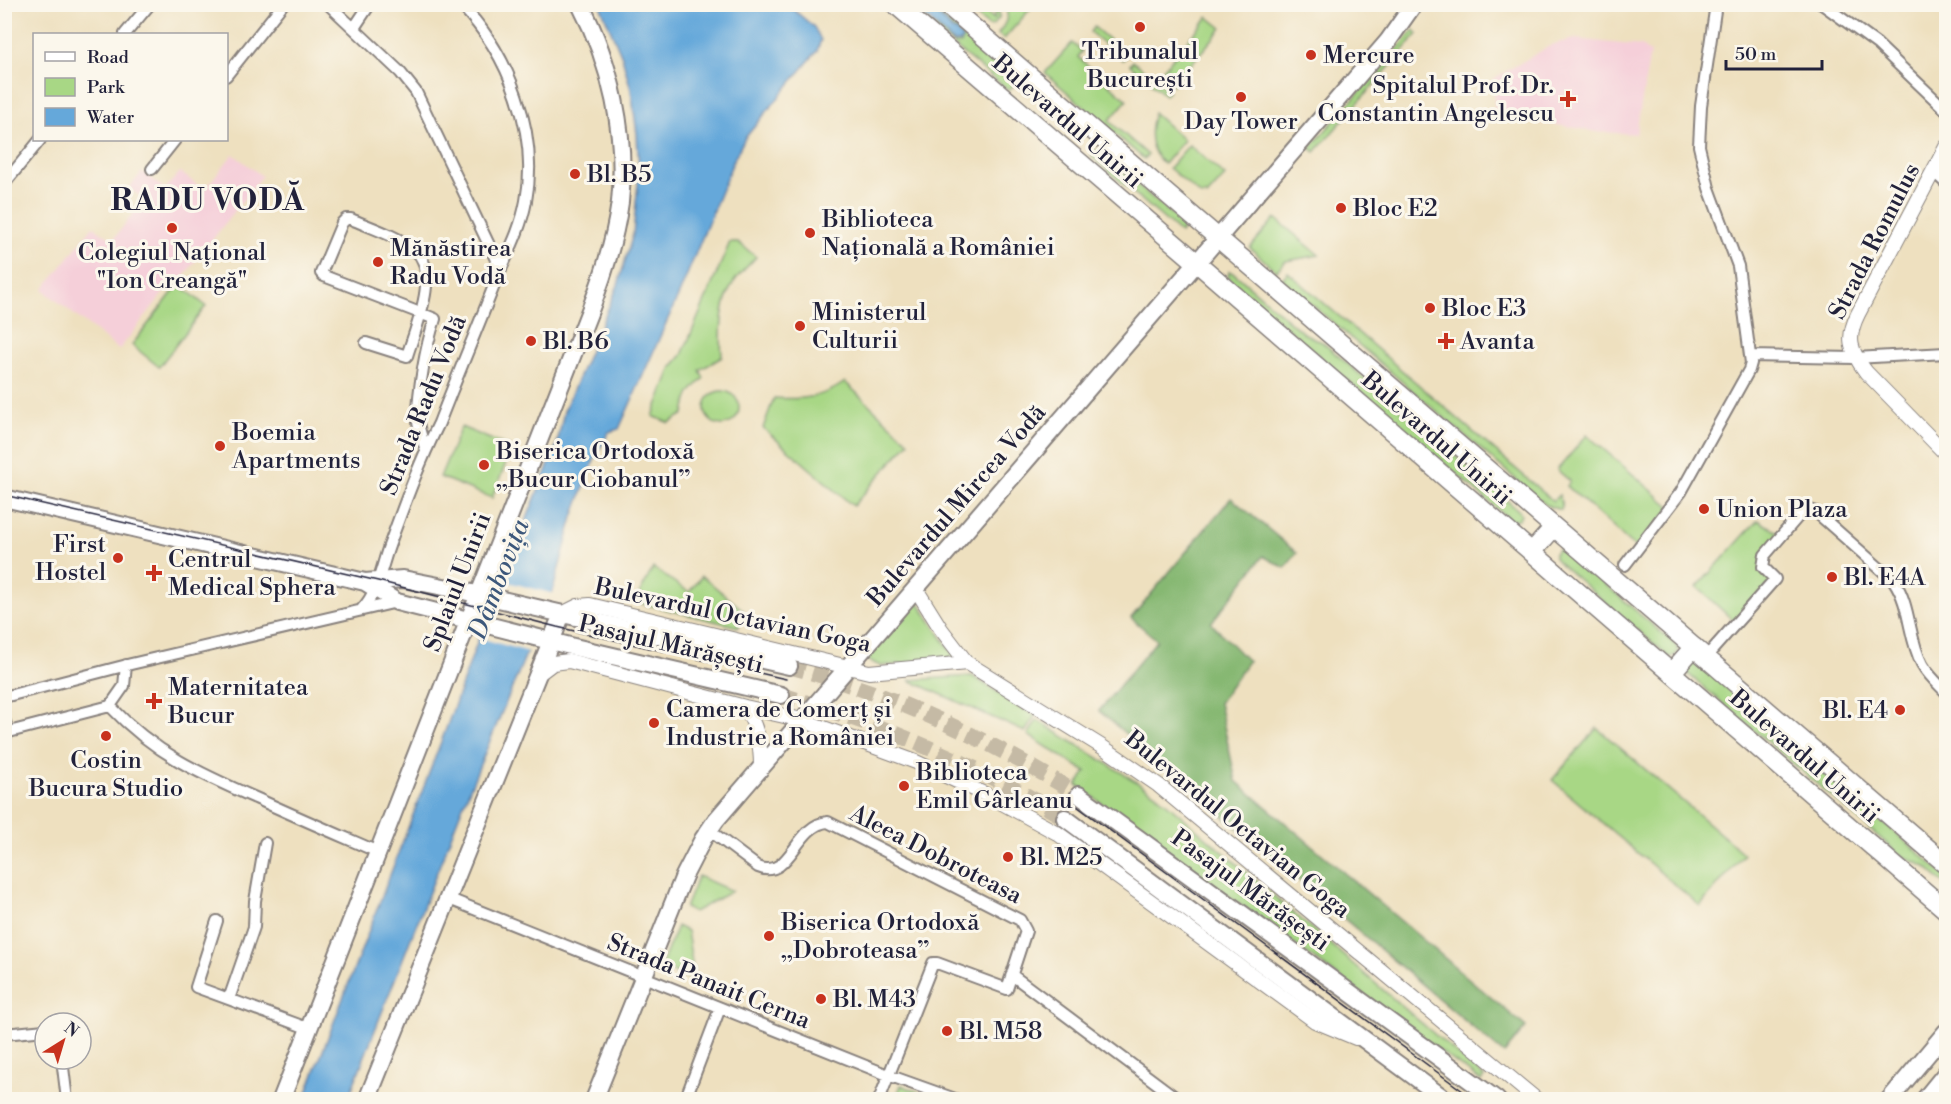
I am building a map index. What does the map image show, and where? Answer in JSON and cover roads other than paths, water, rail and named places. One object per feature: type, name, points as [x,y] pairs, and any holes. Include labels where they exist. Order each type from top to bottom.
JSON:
[{"type":"main road","name":"Splaiul Unirii","points":[[281,1100],[378,852],[474,622],[608,259],[616,221],[621,180],[621,156],[615,105],[602,58],[580,4]]},
{"type":"main road","name":"Bulevardul Unirii","points":[[895,4],[1947,910]]},
{"type":"main road","name":"Bulevardul Unirii","points":[[946,4],[1947,864]]},
{"type":"main road","points":[[1217,237],[1388,41],[1414,4]]},
{"type":"main road","name":"Bulevardul Mircea Vodă","points":[[594,1100],[684,876],[709,830],[761,766],[916,589],[1217,237]]},
{"type":"main road","points":[[4,498],[373,584]]},
{"type":"main road","points":[[1532,552],[1554,526]]},
{"type":"main road","name":"Pasajul Mărășești","points":[[373,584],[403,579],[789,666]]},
{"type":"main road","name":"Pasajul Mărășești","points":[[373,584],[397,602],[543,639],[781,694]]},
{"type":"main road","points":[[367,1100],[537,675],[543,639],[555,612]]},
{"type":"main road","points":[[1672,672],[1700,652]]},
{"type":"main road","name":"Pasajul Mărășești","points":[[1079,795],[1497,1100]]},
{"type":"main road","points":[[1065,818],[1446,1100]]},
{"type":"main road","points":[[1889,1100],[1947,1032]]},
{"type":"main road","points":[[1924,1100],[1947,1073]]},
{"type":"street","points":[[126,33],[150,4]]},
{"type":"street","points":[[228,73],[284,4]]},
{"type":"street","points":[[328,4],[400,72],[416,92],[501,270]]},
{"type":"street","points":[[354,28],[370,4]]},
{"type":"street","name":"Strada Radu Vodă","points":[[362,609],[372,598],[373,584],[518,230],[527,199],[527,143],[516,98],[503,64],[484,32],[460,4]]},
{"type":"street","points":[[1625,565],[1681,492],[1749,370],[1751,356],[1738,266],[1709,188],[1699,146],[1701,106],[1716,4]]},
{"type":"street","points":[[1822,4],[1877,44],[1947,110]]},
{"type":"street","points":[[4,184],[39,141]]},
{"type":"street","points":[[152,169],[174,141]]},
{"type":"street","name":"Strada Romulus","points":[[1855,358],[1850,338],[1853,323],[1947,147]]},
{"type":"street","points":[[1934,172],[1947,183]]},
{"type":"street","points":[[366,343],[407,356],[420,313],[427,275],[423,258],[405,243],[351,219],[346,219],[342,223],[321,273],[324,276],[420,313],[435,319],[420,393],[418,423],[426,450]]},
{"type":"street","points":[[1751,356],[1855,358],[1947,353]]},
{"type":"street","points":[[1855,358],[1881,389],[1947,454]]},
{"type":"street","points":[[1700,652],[1775,579],[1763,567],[1765,555],[1802,512],[1810,510],[1816,512],[1894,581],[1902,596],[1922,664],[1947,692]]},
{"type":"street","points":[[916,589],[941,629],[967,663]]},
{"type":"street","points":[[4,698],[126,665],[397,602]]},
{"type":"street","name":"Bulevardul Octavian Goga","points":[[555,612],[590,604],[870,672],[967,663],[1104,747],[1158,785],[1537,1100]]},
{"type":"street","points":[[543,639],[563,651],[569,661]]},
{"type":"street","points":[[537,675],[553,663],[569,661],[802,720],[916,762],[993,798],[1057,832],[1315,1021],[1377,1048]]},
{"type":"street","points":[[4,720],[7,735],[110,706],[124,686],[126,665]]},
{"type":"street","points":[[110,706],[130,726],[158,748],[192,770],[378,852]]},
{"type":"street","points":[[745,707],[759,735],[761,766]]},
{"type":"street","name":"Aleea Dobroteasa","points":[[709,830],[758,867],[768,870],[778,867],[812,826],[821,823],[835,824],[1020,920],[1026,931],[1012,975]]},
{"type":"street","points":[[229,999],[254,927],[255,901],[265,843]]},
{"type":"street","name":"Strada Panait Cerna","points":[[447,898],[888,1075],[957,1100]]},
{"type":"street","points":[[217,921],[196,987],[310,1029]]},
{"type":"street","points":[[879,1100],[933,963],[937,963],[1007,989],[1012,975],[1179,1100]]},
{"type":"street","points":[[685,1100],[720,1008]]},
{"type":"street","points":[[4,1034],[33,1031]]},
{"type":"street","points":[[63,1071],[67,1100]]},
{"type":"water","points":[[600,5],[788,5],[814,27],[821,40],[817,51],[745,138],[619,429],[609,432],[596,455],[573,517],[553,590],[464,803],[348,1099],[304,1100],[479,637],[557,444],[564,411],[618,285],[633,234],[639,173],[631,90],[622,57]]},
{"type":"water","points":[[922,6],[934,12],[952,30],[956,31],[962,38],[961,42],[953,42],[922,15],[920,10]]},
{"type":"tunnel","points":[[789,666],[865,690],[939,720],[1010,755],[1079,795]]},
{"type":"tunnel","points":[[781,695],[855,719],[927,747],[997,780],[1065,818]]},
{"type":"tram line","points":[[4,495],[378,581],[557,627],[786,679]]},
{"type":"tram line","points":[[1074,804],[1475,1100]]},
{"type":"place","name":"Tribunalul București","points":[[1140,27]]},
{"type":"place","name":"Mercure","points":[[1311,55]]},
{"type":"place","name":"Day Tower","points":[[1241,97]]},
{"type":"place","name":"Spitalul Prof. Dr. Constantin Angelescu","points":[[1568,99]]},
{"type":"place","name":"Bl. B5","points":[[575,174]]},
{"type":"place","name":"Bloc E2","points":[[1341,208]]},
{"type":"place","name":"Colegiul Național \"Ion Creangă\"","points":[[172,228]]},
{"type":"place","name":"Biblioteca Națională a României","points":[[810,233]]},
{"type":"place","name":"Mănăstirea Radu Vodă","points":[[378,262]]},
{"type":"place","name":"Bloc E3","points":[[1430,308]]},
{"type":"place","name":"Ministerul Culturii","points":[[800,326]]},
{"type":"place","name":"Bl. B6","points":[[531,341]]},
{"type":"place","name":"Avanta","points":[[1446,341]]},
{"type":"place","name":"Boemia Apartments","points":[[220,446]]},
{"type":"place","name":"Biserica Ortodoxă „Bucur Ciobanul”","points":[[484,465]]},
{"type":"place","name":"Union Plaza","points":[[1704,509]]},
{"type":"place","name":"First Hostel","points":[[118,558]]},
{"type":"place","name":"Centrul Medical Sphera","points":[[154,573]]},
{"type":"place","name":"Bl. E4A","points":[[1832,577]]},
{"type":"place","name":"Maternitatea Bucur","points":[[154,701]]},
{"type":"place","name":"Bl. E4","points":[[1900,710]]},
{"type":"place","name":"Camera de Comerț și Industrie a României","points":[[654,723]]},
{"type":"place","name":"Costin Bucura Studio","points":[[106,736]]},
{"type":"place","name":"Biblioteca Emil Gârleanu","points":[[904,786]]},
{"type":"place","name":"Bl. M25","points":[[1008,857]]},
{"type":"place","name":"Biserica Ortodoxă „Dobroteasa”","points":[[769,936]]},
{"type":"place","name":"Bl. M43","points":[[821,999]]},
{"type":"place","name":"Bl. M58","points":[[947,1031]]},
{"type":"district","name":"RADU VODĂ","points":[[208,200]]},
{"type":"water label","name":"Dâmbovița","points":[[498,579]]}]
